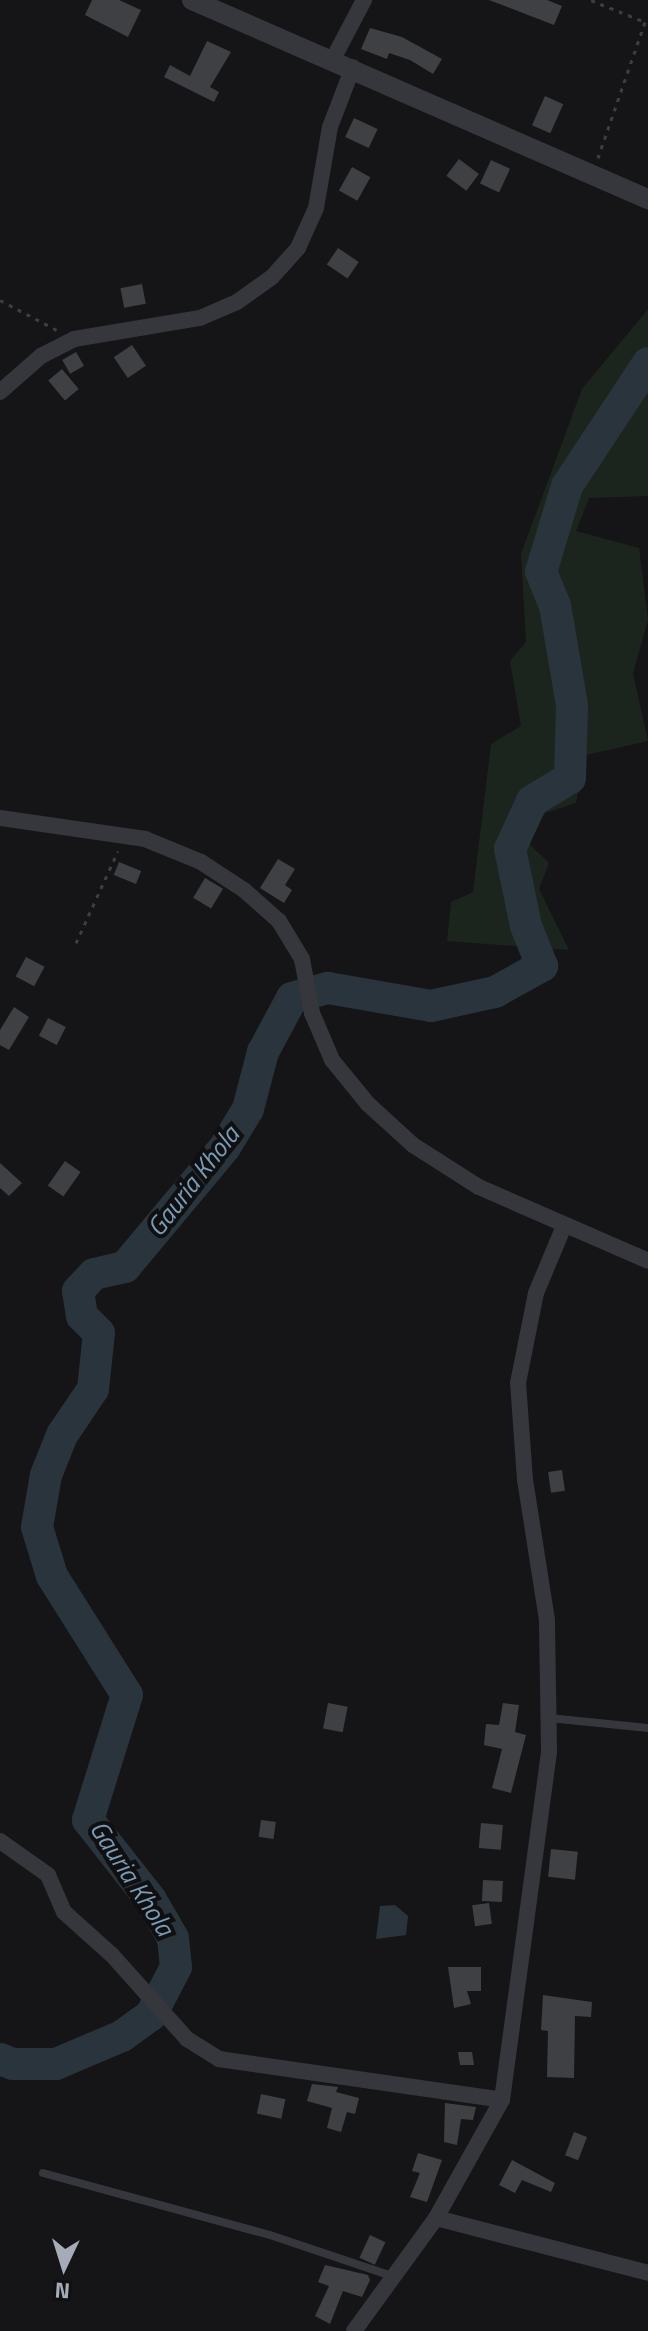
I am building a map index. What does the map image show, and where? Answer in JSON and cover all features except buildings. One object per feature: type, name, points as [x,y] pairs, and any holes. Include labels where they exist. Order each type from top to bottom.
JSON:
[{"type":"street","points":[[192,0],[353,67],[648,199]]},
{"type":"street","points":[[333,59],[364,0]]},
{"type":"street","points":[[0,392],[41,356],[74,339],[200,318],[237,302],[272,277],[298,248],[316,208],[330,127],[353,67]]},
{"type":"street","points":[[0,818],[123,836],[201,862],[244,890],[279,921],[302,959],[312,1013],[332,1060],[368,1104],[413,1145],[479,1187],[648,1261]]},
{"type":"street","points":[[354,2331],[436,2218],[502,2100],[517,2020],[520,1934],[549,1751],[547,1620],[525,1480],[518,1383],[536,1293],[564,1226]]},
{"type":"street","points":[[0,1841],[48,1875],[64,1912],[146,1993],[187,2039],[219,2059],[502,2100]]},
{"type":"street","points":[[436,2218],[648,2273]]},
{"type":"lane","points":[[548,1718],[648,1728]]},
{"type":"lane","points":[[43,2173],[270,2235],[393,2277]]},
{"type":"path","points":[[591,0],[645,22],[593,173]]},
{"type":"path","points":[[0,300],[74,339]]},
{"type":"path","points":[[76,943],[123,836]]},
{"type":"shaded area","points":[[648,309],[648,496],[589,498],[576,531],[639,548],[648,620],[633,673],[648,741],[586,755],[576,803],[545,813],[528,843],[549,863],[539,889],[569,950],[447,941],[451,902],[473,892],[491,744],[521,726],[510,661],[526,642],[521,554],[582,389]]},
{"type":"shaded area","points":[[395,1905],[408,1916],[406,1935],[376,1939],[380,1906]]},
{"type":"waterway","name":"Gauria Khola","points":[[0,2059],[13,2064],[56,2064],[122,2036],[151,2015],[176,1967],[173,1938],[151,1900],[88,1820],[127,1695],[52,1576],[37,1527],[46,1475],[62,1435],[93,1389],[99,1333],[82,1316],[78,1291],[94,1274],[125,1267],[225,1147],[248,1109],[263,1052],[292,998],[328,988],[431,1006],[495,992],[542,966],[526,926],[510,849],[532,801],[570,778],[572,705],[555,606],[541,572],[567,486],[648,363]]}]
